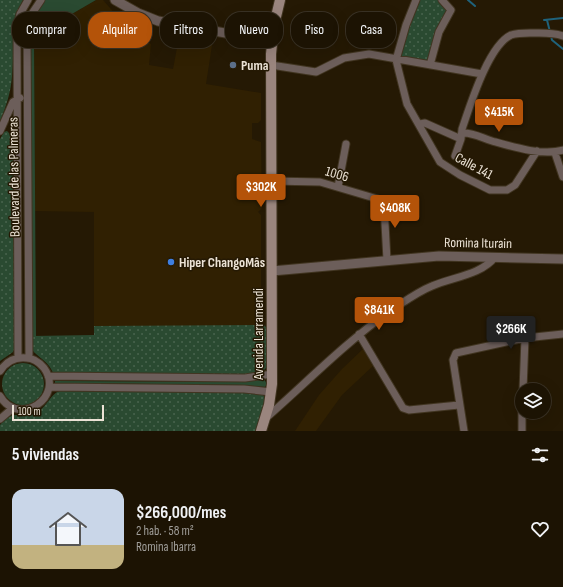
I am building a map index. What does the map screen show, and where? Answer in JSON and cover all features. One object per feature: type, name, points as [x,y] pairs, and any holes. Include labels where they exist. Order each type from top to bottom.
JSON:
[{"type":"main road","name":"Avenida Larramendi","points":[[278,12],[280,0]]},
{"type":"main road","name":"Avenida Larramendi","points":[[261,431],[266,418],[271,392],[272,374],[272,48]]},
{"type":"street","name":"Boulevard de las Palmeras","points":[[18,358],[17,26],[20,14],[28,0]]},
{"type":"street","name":"Boulevard de las Palmeras","points":[[29,358],[27,28],[31,15],[41,0]]},
{"type":"street","points":[[115,0],[138,13],[158,21],[225,33]]},
{"type":"street","points":[[396,60],[406,25],[416,0]]},
{"type":"street","points":[[430,65],[439,32],[451,10],[442,0]]},
{"type":"street","points":[[455,156],[482,74],[501,44],[507,38],[517,34],[551,34],[563,36]]},
{"type":"street","points":[[271,64],[312,72],[319,71],[339,60],[357,55],[369,54],[396,60],[482,74]]},
{"type":"street","name":"Calle 141","points":[[396,60],[405,99],[443,165],[474,184],[490,190],[507,190],[513,187],[537,151]]},
{"type":"street","points":[[0,131],[13,102],[18,98],[27,97]]},
{"type":"street","points":[[420,124],[425,122],[461,136],[469,133],[504,144],[547,153],[563,150]]},
{"type":"street","points":[[338,187],[346,144]]},
{"type":"street","points":[[555,152],[563,177]]},
{"type":"street","name":"1006","points":[[272,181],[313,181],[381,200],[383,202],[387,260]]},
{"type":"street","name":"Romina Iturain","points":[[272,271],[439,256],[563,259]]},
{"type":"street","points":[[266,418],[331,358],[379,319],[422,291],[485,267],[495,257]]},
{"type":"street","points":[[359,334],[403,408],[409,410],[459,405]]},
{"type":"street","points":[[464,431],[453,360],[456,353],[525,338],[563,334]]},
{"type":"street","points":[[523,383],[525,338]]},
{"type":"street","points":[[0,371],[7,363],[18,358],[29,358],[42,365],[48,376],[49,387],[44,399],[34,407],[26,410],[13,408],[0,397]]},
{"type":"street","points":[[48,376],[245,378],[272,374]]},
{"type":"street","points":[[49,387],[244,389],[271,392]]},
{"type":"street","points":[[0,419],[13,408]]},
{"type":"street","points":[[522,419],[522,431]]},
{"type":"shaded area","points":[[96,0],[103,0],[114,12],[88,12],[88,48],[151,48],[149,65],[173,69],[177,48],[212,48],[206,84],[261,93],[261,120],[258,123],[252,123],[252,139],[261,142],[262,208],[258,212],[261,215],[261,310],[257,310],[257,327],[94,326],[94,212],[35,211],[34,48],[80,48],[80,12],[75,12]]},
{"type":"shaded area","points":[[363,349],[373,366],[342,395],[316,431],[295,431],[319,395],[342,369]]},
{"type":"green space","points":[[0,0],[23,0],[18,12],[12,12],[12,48],[14,48],[11,88],[0,121]]},
{"type":"green space","points":[[44,0],[96,0],[75,12],[37,12]]},
{"type":"green space","points":[[419,0],[439,0],[446,8],[447,12],[428,61],[400,58],[414,11]]},
{"type":"green space","points":[[31,48],[34,48],[36,336],[32,336]]},
{"type":"green space","points":[[7,131],[13,137],[15,346],[13,352],[0,361],[0,139],[4,132]]},
{"type":"green space","points":[[264,325],[267,328],[266,368],[263,371],[244,375],[53,373],[48,365],[32,349],[32,336],[94,335],[94,326]]},
{"type":"green space","points":[[19,363],[27,363],[35,366],[41,372],[44,384],[41,396],[35,402],[27,405],[19,405],[11,402],[5,396],[2,388],[2,380],[5,372],[11,366]]},
{"type":"green space","points":[[264,379],[267,384],[265,387],[243,385],[55,383],[55,381],[243,382]]},
{"type":"green space","points":[[60,391],[245,392],[263,395],[266,400],[258,431],[0,431],[0,425],[5,420],[14,415],[26,415],[37,412],[44,407],[54,394]]},
{"type":"waterway","points":[[468,0],[475,6]]},
{"type":"waterway","points":[[544,20],[563,18]]},
{"type":"waterway","points":[[547,20],[552,40],[563,49]]},
{"type":"place","name":"Puma","points":[[233,65]]},
{"type":"place","name":"Hiper ChangoMâs","points":[[171,262]]}]
